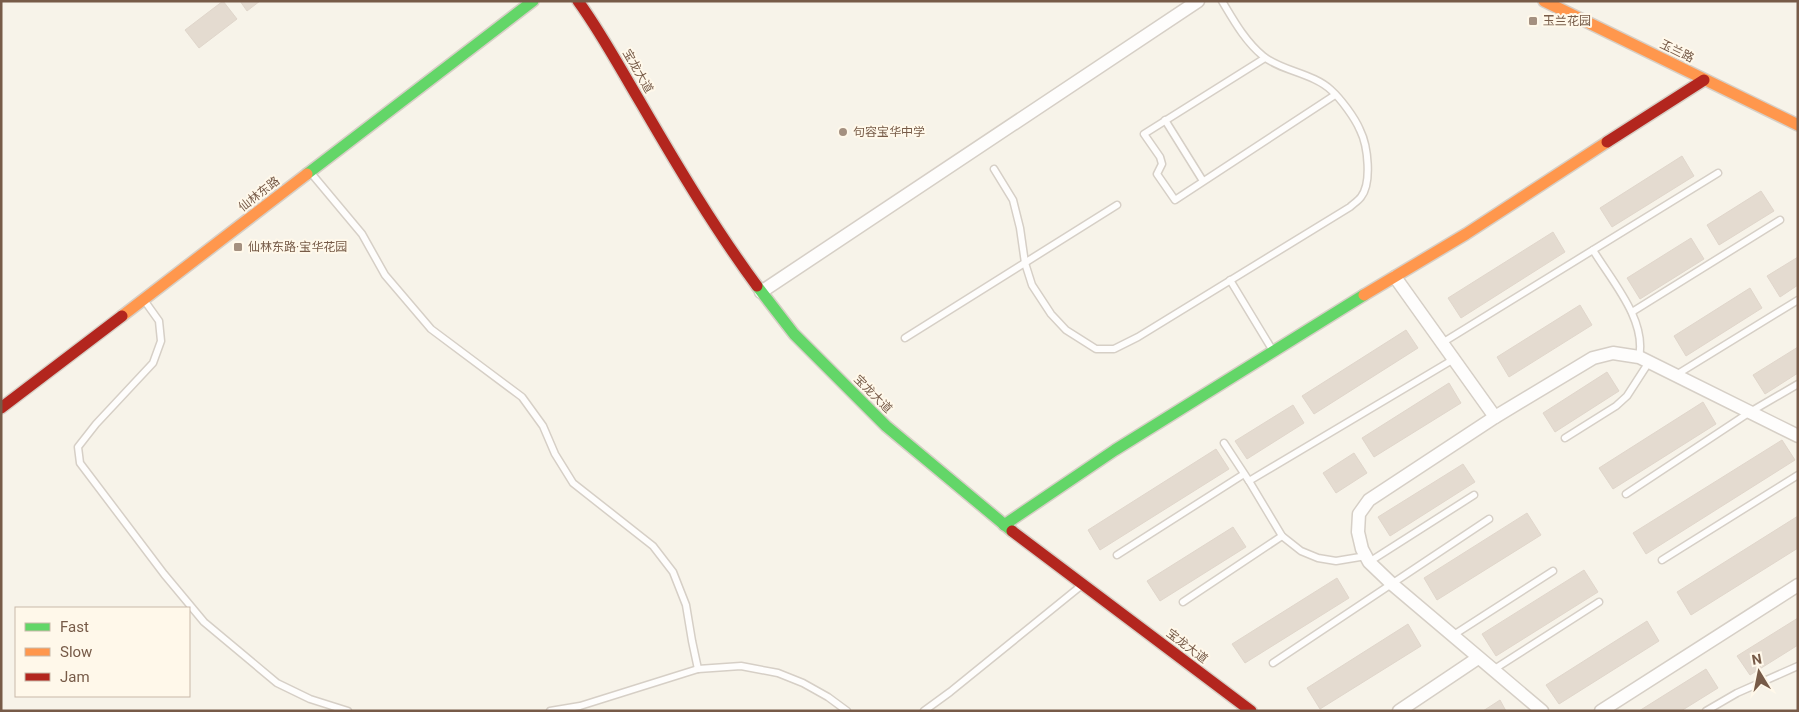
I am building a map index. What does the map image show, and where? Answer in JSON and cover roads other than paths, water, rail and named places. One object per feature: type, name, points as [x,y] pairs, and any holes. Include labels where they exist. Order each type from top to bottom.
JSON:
[{"type":"street","name":"仙林东路","points":[[1,408],[533,1]]},
{"type":"street","name":"宝龙大道","points":[[578,1],[595,25],[734,256],[794,334],[886,426],[1004,524],[1252,711]]},
{"type":"street","points":[[762,292],[1198,1]]},
{"type":"street","name":"玉兰路","points":[[1544,1],[1798,125]]},
{"type":"street","points":[[1004,524],[1116,450],[1568,169],[1704,80]]},
{"type":"street","points":[[1395,277],[1494,417]]},
{"type":"street","points":[[1542,711],[1392,584],[1368,559],[1362,549],[1358,532],[1359,514],[1369,500],[1494,417],[1593,358],[1613,354],[1644,359],[1798,436]]},
{"type":"street","points":[[1604,710],[1798,585]]},
{"type":"street","points":[[1399,711],[1478,658]]},
{"type":"lane","points":[[994,170],[1013,200],[1020,228],[1025,263],[1032,286],[1050,314],[1066,330],[1096,350],[1114,349],[1138,337],[1350,207],[1361,198],[1366,187],[1368,174],[1361,131],[1351,114],[1331,90],[1316,81],[1265,58],[1249,44],[1222,1]]},
{"type":"lane","points":[[1265,58],[1144,134],[1160,157],[1162,164],[1157,174],[1175,200],[1335,95]]},
{"type":"lane","points":[[1165,120],[1203,181]]},
{"type":"lane","points":[[310,172],[362,234],[385,275],[431,328],[522,397],[543,426],[555,454],[573,483],[653,546],[673,572],[686,605],[698,669]]},
{"type":"lane","points":[[1442,343],[1718,173]]},
{"type":"lane","points":[[905,338],[1117,205]]},
{"type":"lane","points":[[1632,312],[1780,220]]},
{"type":"lane","points":[[1565,438],[1616,406],[1627,396],[1644,359],[1638,324],[1593,250]]},
{"type":"lane","points":[[1230,280],[1273,352]]},
{"type":"lane","points":[[144,300],[159,321],[161,341],[153,363],[96,424],[78,447],[80,463],[164,574],[204,622],[277,683],[310,699],[348,711]]},
{"type":"lane","points":[[1675,376],[1798,300]]},
{"type":"lane","points":[[1249,481],[1454,359]]},
{"type":"lane","points":[[1626,494],[1750,412],[1798,384]]},
{"type":"lane","points":[[1224,443],[1282,536],[1301,551],[1318,558],[1336,561],[1368,559],[1474,495]]},
{"type":"lane","points":[[1117,554],[1244,474]]},
{"type":"lane","points":[[1662,560],[1798,474]]},
{"type":"lane","points":[[1273,663],[1489,519]]},
{"type":"lane","points":[[1183,602],[1282,536]]},
{"type":"lane","points":[[1452,636],[1553,571]]},
{"type":"lane","points":[[924,711],[1083,584]]},
{"type":"lane","points":[[1493,670],[1600,602]]},
{"type":"lane","points":[[550,711],[580,706],[698,669],[741,666],[778,673],[803,683],[828,697],[847,711]]},
{"type":"lane","points":[[1706,711],[1737,692],[1798,666]]},
{"type":"place","name":"玉兰花园","points":[[1533,21]]},
{"type":"place","name":"句容宝华中学","points":[[843,132]]},
{"type":"place","name":"仙林东路·宝华花园","points":[[238,247]]}]
